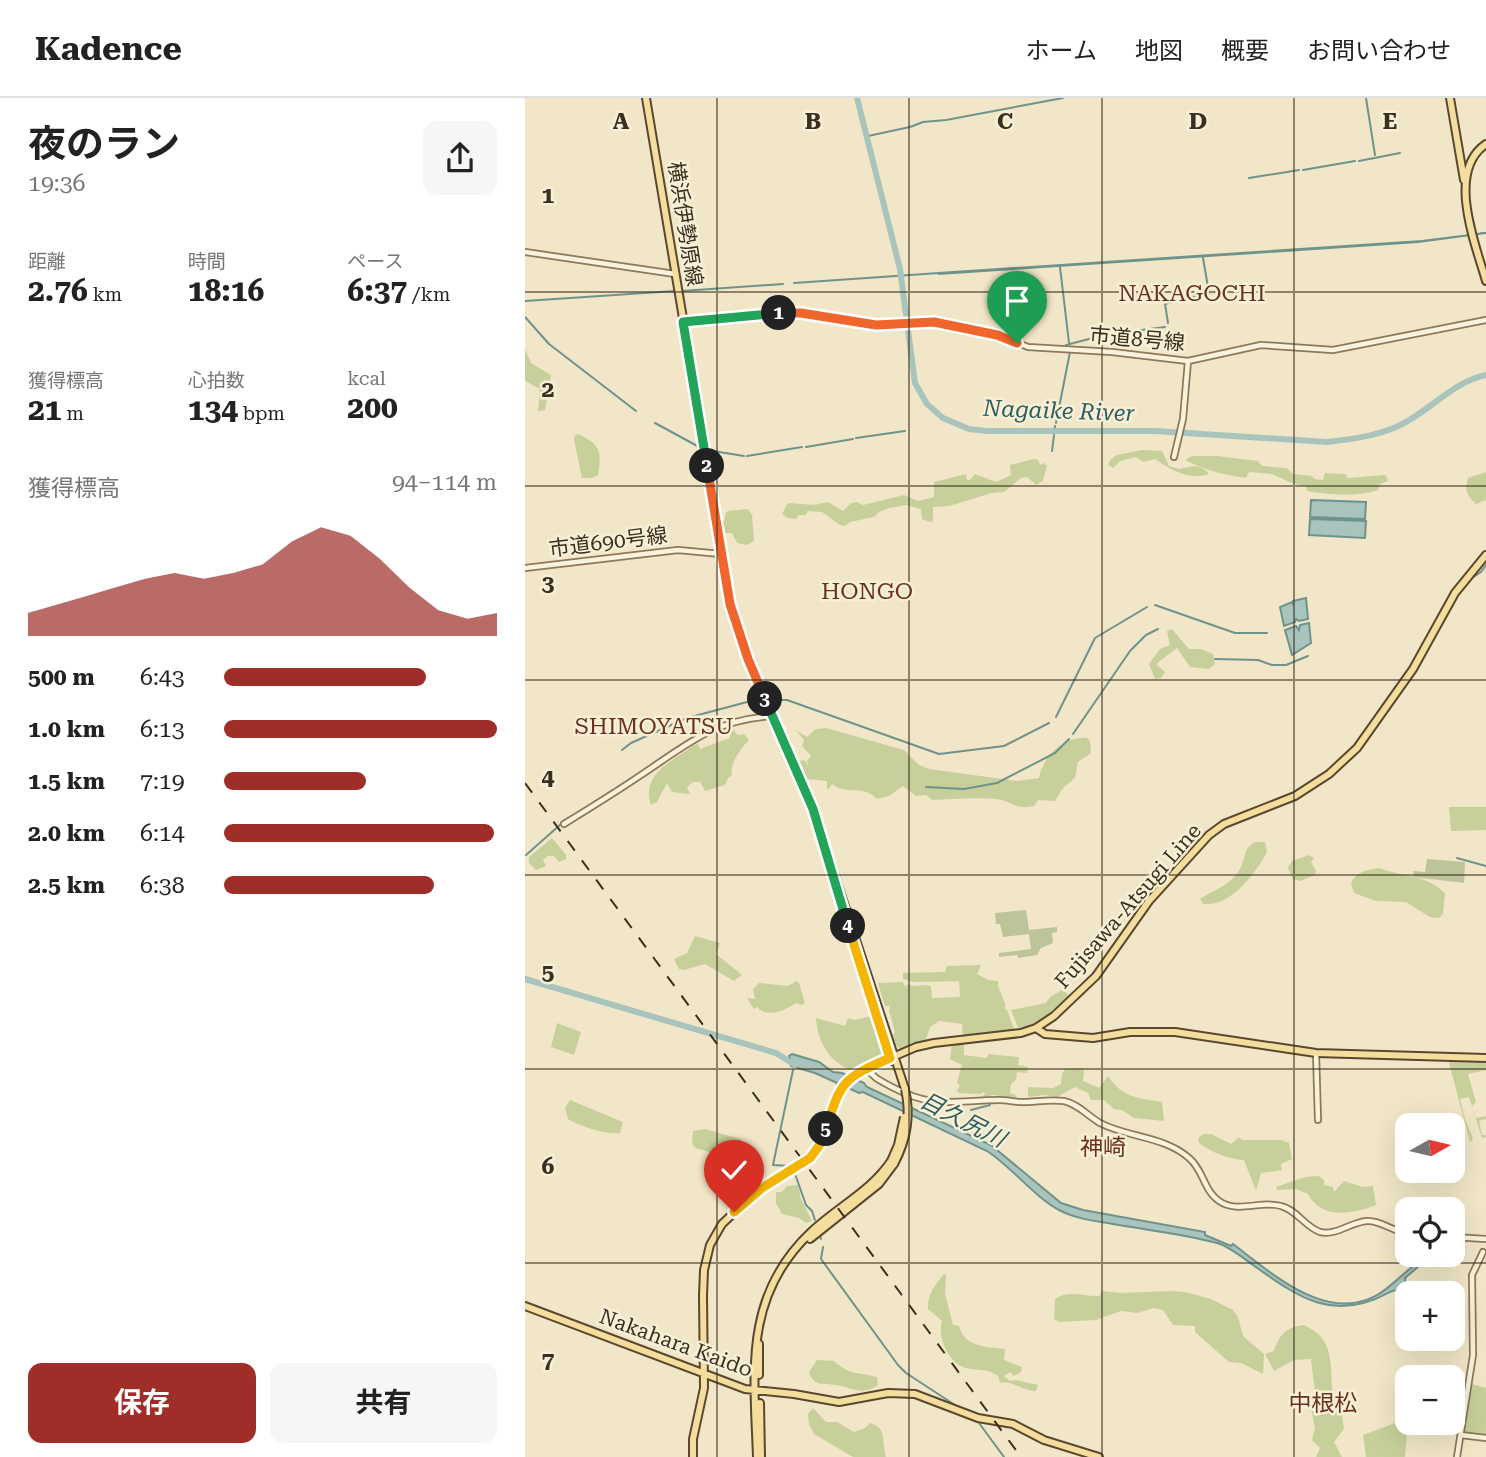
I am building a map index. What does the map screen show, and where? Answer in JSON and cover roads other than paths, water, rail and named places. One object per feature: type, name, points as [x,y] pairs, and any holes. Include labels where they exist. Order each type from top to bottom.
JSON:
[{"type":"main road","name":"横浜伊勢原線","points":[[646,98],[730,604],[743,646],[813,809],[902,1088],[904,1104],[903,1123],[893,1163],[876,1181],[812,1231],[788,1257],[766,1298],[758,1325],[754,1355],[759,1457]]},
{"type":"main road","points":[[1450,98],[1473,236],[1486,281]]},
{"type":"main road","points":[[1459,153],[1467,157],[1486,144]]},
{"type":"main road","points":[[1464,185],[1470,162],[1476,152]]},
{"type":"main road","points":[[1461,162],[1470,162]]},
{"type":"main road","name":"Fujisawa-Atsugi Line","points":[[892,1057],[934,1043],[1017,1034],[1036,1028],[1054,1016],[1091,982],[1149,901],[1209,835],[1224,824],[1279,803],[1304,790],[1329,774],[1357,748],[1413,669],[1455,593],[1486,555]]},
{"type":"main road","points":[[1036,1028],[1045,1034],[1093,1038],[1130,1032],[1175,1032],[1316,1053],[1486,1058]]},
{"type":"main road","points":[[693,1457],[693,1439],[703,1396],[704,1270],[710,1245],[723,1223],[740,1207],[762,1188],[810,1158],[819,1146],[841,1086],[852,1075],[892,1057]]},
{"type":"main road","name":"Nakahara Kaido","points":[[525,1306],[703,1374],[757,1391],[839,1402],[888,1393],[915,1394],[970,1416],[1013,1424],[1044,1440],[1099,1457]]},
{"type":"street","points":[[525,252],[675,274]]},
{"type":"street","name":"市道8号線","points":[[683,322],[795,312],[876,325],[934,322],[983,331],[1028,347],[1112,352],[1188,361],[1261,345],[1333,350],[1486,320]]},
{"type":"street","points":[[1174,457],[1187,396],[1188,361]]},
{"type":"street","name":"市道690号線","points":[[525,568],[678,550],[721,554]]},
{"type":"street","points":[[564,824],[626,786],[701,734],[722,725],[772,716]]},
{"type":"street","points":[[1316,1053],[1318,1119]]},
{"type":"street","points":[[867,1068],[879,1080],[922,1101],[1020,1102],[1043,1099],[1070,1103],[1101,1123],[1164,1143],[1183,1153],[1196,1164],[1216,1200],[1228,1206],[1243,1207],[1263,1203],[1279,1205],[1293,1211],[1319,1232],[1367,1221],[1395,1229]]},
{"type":"street","points":[[1465,1238],[1486,1240]]},
{"type":"street","points":[[1465,1408],[1473,1354],[1472,1279],[1483,1252]]},
{"type":"street","points":[[1457,1457],[1461,1435],[1486,1438]]},
{"type":"water","points":[[1486,233],[1418,242],[939,274],[1422,241]]},
{"type":"water","points":[[1311,500],[1366,502],[1365,519],[1310,517]]},
{"type":"water","points":[[1310,519],[1366,521],[1365,538],[1309,535]]},
{"type":"water","points":[[1306,598],[1308,619],[1296,619],[1284,626],[1280,607],[1292,602],[1293,605],[1293,601]]},
{"type":"water","points":[[1309,623],[1311,643],[1292,655],[1285,630],[1296,626],[1299,630],[1300,625]]},
{"type":"water","points":[[792,1054],[819,1062],[833,1072],[864,1083],[867,1087],[991,1145],[1061,1203],[1083,1210],[1205,1232],[1205,1235],[1231,1246],[1233,1244],[1285,1283],[1325,1301],[1345,1304],[1366,1300],[1395,1281],[1395,1291],[1368,1302],[1333,1306],[1301,1296],[1217,1243],[1073,1216],[1042,1199],[987,1151],[863,1092],[859,1093],[815,1073],[791,1066],[789,1056]]},
{"type":"water","points":[[1412,1267],[1418,1267],[1405,1278],[1405,1281],[1395,1281]]},
{"type":"waterway","name":"Nagaike River","points":[[857,98],[900,269],[915,383],[927,404],[943,418],[969,429],[987,431],[1155,431],[1327,442],[1359,438],[1392,429],[1466,382],[1486,375]]},
{"type":"waterway","points":[[868,136],[923,122],[1063,98]]},
{"type":"waterway","points":[[1366,98],[1375,155]]},
{"type":"waterway","points":[[1359,161],[1400,153]]},
{"type":"waterway","points":[[1303,170],[1355,161]]},
{"type":"waterway","points":[[1249,178],[1299,170]]},
{"type":"waterway","points":[[1168,323],[1165,304],[1209,293],[1203,258]]},
{"type":"waterway","points":[[1060,267],[1069,343]]},
{"type":"waterway","points":[[794,283],[939,273]]},
{"type":"waterway","points":[[682,291],[783,284]]},
{"type":"waterway","points":[[525,301],[675,291]]},
{"type":"waterway","points":[[525,317],[549,344],[636,411]]},
{"type":"waterway","points":[[907,327],[958,329]]},
{"type":"waterway","points":[[1111,334],[1165,327]]},
{"type":"waterway","points":[[981,334],[1004,340]]},
{"type":"waterway","points":[[1066,345],[1108,334]]},
{"type":"waterway","points":[[1056,423],[1070,352]]},
{"type":"waterway","points":[[655,423],[701,448]]},
{"type":"waterway","name":"Nagaike River","points":[[1054,433],[1055,426]]},
{"type":"waterway","points":[[856,438],[905,431]]},
{"type":"waterway","points":[[1052,451],[1054,435]]},
{"type":"waterway","points":[[806,447],[853,439]]},
{"type":"waterway","points":[[747,456],[802,447]]},
{"type":"waterway","points":[[707,450],[744,456]]},
{"type":"waterway","points":[[1472,578],[1486,565]]},
{"type":"waterway","points":[[1155,605],[1235,633],[1267,633]]},
{"type":"waterway","points":[[1056,717],[1095,638],[1147,607]]},
{"type":"waterway","points":[[1073,734],[1130,651],[1146,635],[1158,629]]},
{"type":"waterway","points":[[1215,659],[1258,660],[1272,665],[1286,665],[1308,656]]},
{"type":"waterway","points":[[775,700],[787,700],[939,754],[1004,746],[1049,723]]},
{"type":"waterway","points":[[753,701],[758,701]]},
{"type":"waterway","points":[[622,750],[631,743],[687,718],[747,702]]},
{"type":"waterway","points":[[926,787],[964,789],[997,783],[1055,753],[1069,739]]},
{"type":"waterway","points":[[526,855],[561,824]]},
{"type":"waterway","points":[[1457,858],[1486,866]]},
{"type":"waterway","name":"目久尻川","points":[[525,979],[776,1053],[795,1065]]},
{"type":"waterway","points":[[790,1166],[773,1165],[793,1070]]},
{"type":"waterway","points":[[971,1110],[990,1105]]},
{"type":"waterway","points":[[963,1125],[979,1124]]},
{"type":"waterway","points":[[794,1171],[806,1205],[815,1220]]},
{"type":"waterway","points":[[823,1247],[821,1259],[898,1365],[958,1407]]},
{"type":"waterway","points":[[979,1423],[1004,1457]]},
{"type":"railway","points":[[525,783],[1021,1457]]},
{"type":"district","name":"NAKAGOCHI","points":[[1192,293]]},
{"type":"district","name":"HONGO","points":[[867,591]]},
{"type":"district","name":"SHIMOYATSU","points":[[654,726]]},
{"type":"district","name":"神崎","points":[[1103,1147]]},
{"type":"district","name":"中根松","points":[[1323,1403]]}]
